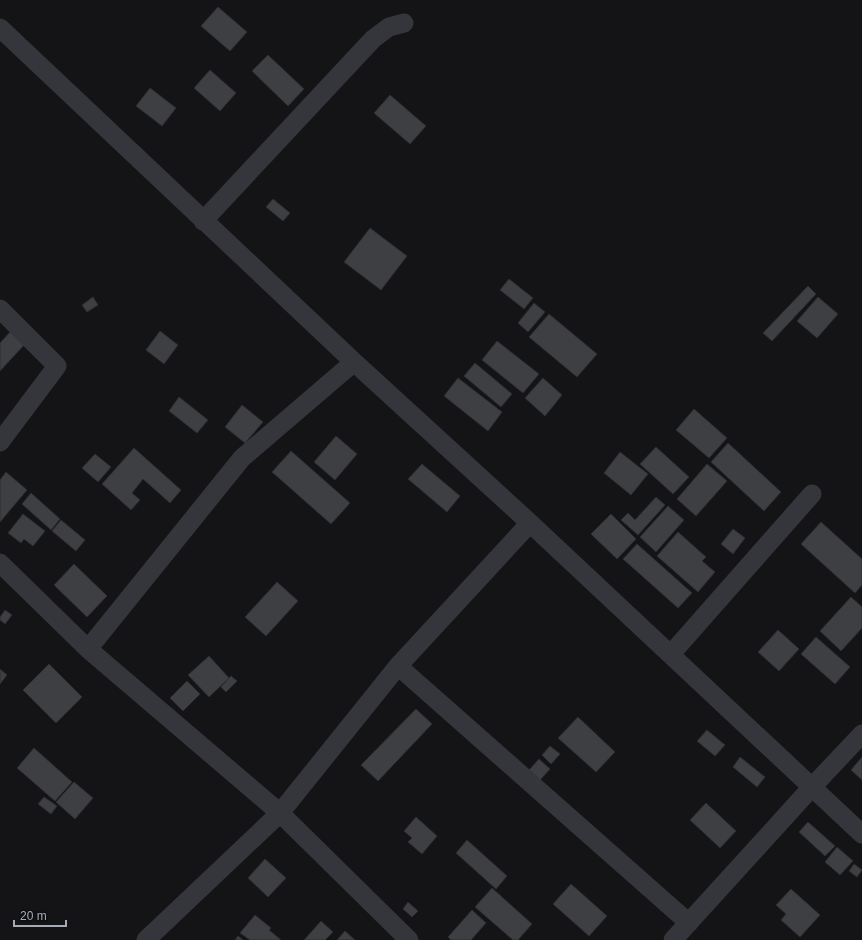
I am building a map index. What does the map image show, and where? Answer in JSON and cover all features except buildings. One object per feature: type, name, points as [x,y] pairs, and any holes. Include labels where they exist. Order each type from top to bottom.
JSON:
[{"type":"street","points":[[203,221],[373,39],[389,27],[404,23]]},
{"type":"street","points":[[0,28],[203,221],[530,523],[862,834]]},
{"type":"street","points":[[0,309],[57,366],[0,442]]},
{"type":"street","points":[[88,649],[242,458],[354,362]]},
{"type":"street","points":[[670,654],[812,494]]},
{"type":"street","points":[[146,940],[280,813],[398,666],[530,523]]},
{"type":"street","points":[[0,563],[88,649],[280,813],[409,940]]},
{"type":"street","points":[[398,666],[689,923]]},
{"type":"street","points":[[673,940],[812,786],[862,734]]}]
